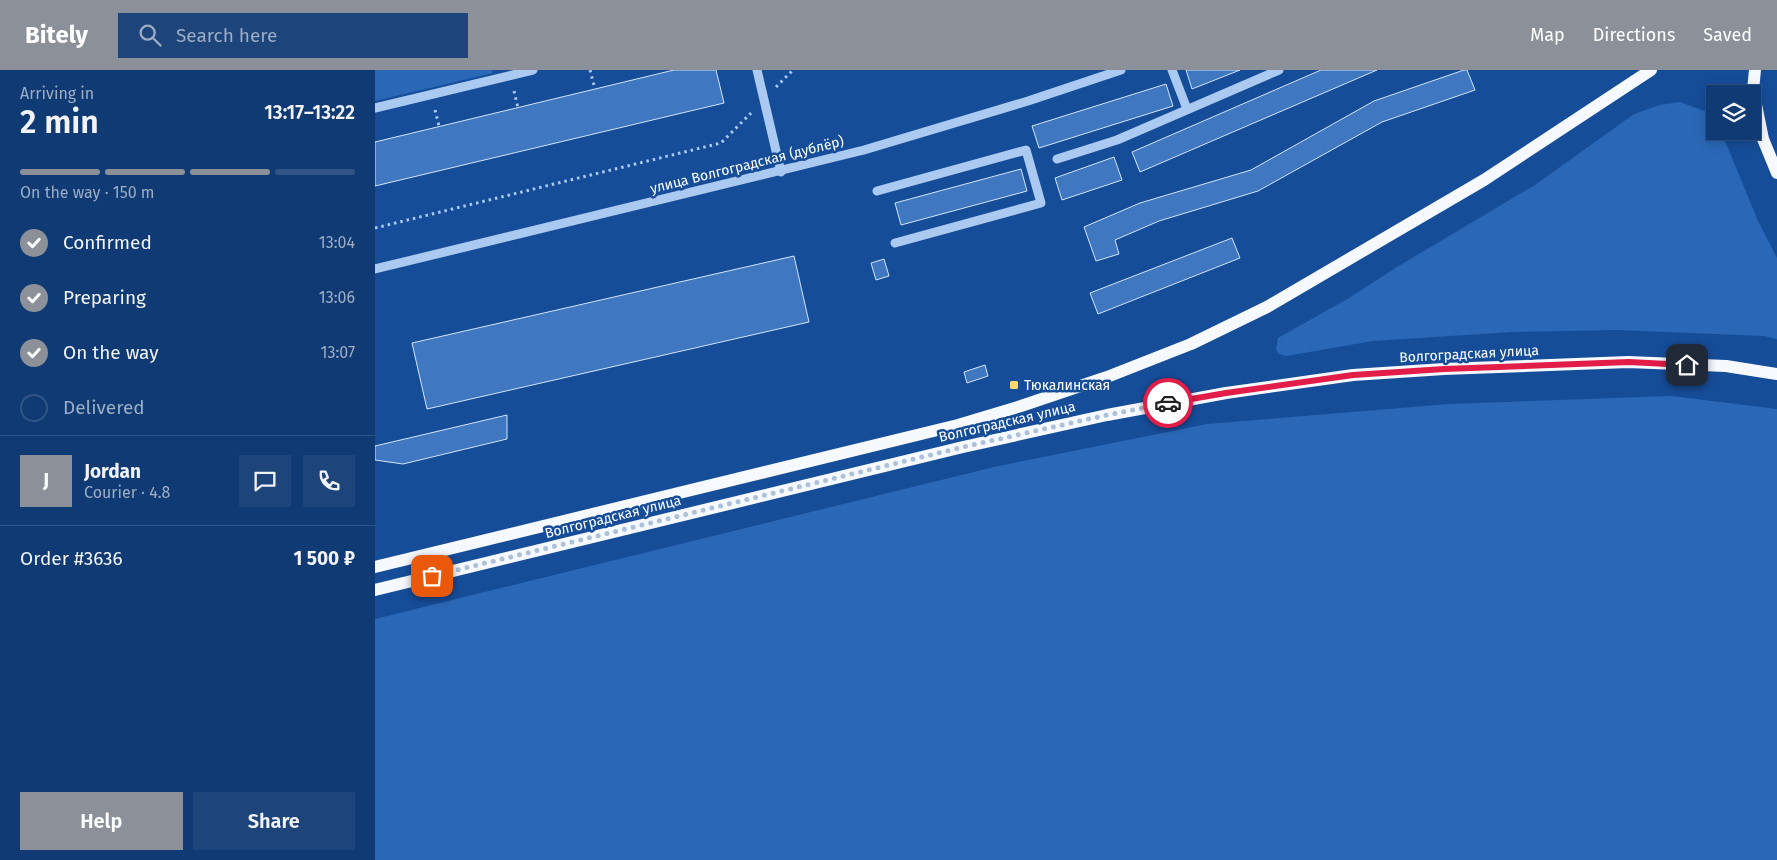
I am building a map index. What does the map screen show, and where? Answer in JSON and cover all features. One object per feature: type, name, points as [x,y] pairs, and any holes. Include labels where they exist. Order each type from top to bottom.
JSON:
[{"type":"main road","name":"Волгоградская улица","points":[[375,567],[958,425],[1030,403],[1166,354],[1267,307],[1367,249],[1484,180],[1651,70]]},
{"type":"main road","points":[[1755,70],[1753,90],[1763,139],[1777,173]]},
{"type":"main road","name":"Волгоградская улица","points":[[375,590],[973,445],[1107,415],[1226,393],[1353,375],[1444,369],[1619,362],[1726,366],[1777,374]]},
{"type":"street","points":[[375,108],[509,73],[533,70]]},
{"type":"street","points":[[757,70],[781,172]]},
{"type":"street","name":"улица Волгоградская (дублёр)","points":[[375,269],[781,172],[864,150],[1010,107],[1121,70]]},
{"type":"street","points":[[1173,70],[1187,110]]},
{"type":"street","points":[[1057,158],[1117,140],[1279,70]]},
{"type":"street","points":[[877,191],[1026,150],[1041,204],[895,243]]},
{"type":"path","points":[[591,70],[595,89]]},
{"type":"path","points":[[375,228],[721,143],[793,70]]},
{"type":"shaded area","points":[[375,70],[492,70],[493,73],[375,101]]},
{"type":"shaded area","points":[[1680,102],[1706,112],[1706,140],[1725,140],[1758,221],[1777,258],[1777,339],[1764,336],[1617,330],[1512,332],[1373,341],[1286,356],[1279,354],[1276,349],[1278,338],[1349,298],[1397,267],[1535,185],[1634,114],[1660,105]]},
{"type":"shaded area","points":[[1671,396],[1777,409],[1777,860],[375,860],[375,619],[994,467],[1207,424],[1449,404]]},
{"type":"building","points":[[674,70],[716,70],[724,103],[375,186],[375,142]]},
{"type":"building","points":[[1186,70],[1240,70],[1192,89]]},
{"type":"building","points":[[1321,70],[1377,70],[1140,172],[1132,152]]},
{"type":"building","points":[[1467,70],[1475,90],[1382,122],[1258,191],[1159,221],[1115,240],[1119,254],[1096,261],[1084,227],[1140,203],[1251,170],[1374,101]]},
{"type":"building","points":[[1166,84],[1173,106],[1039,148],[1032,126]]},
{"type":"building","points":[[1114,157],[1122,180],[1062,200],[1055,178]]},
{"type":"building","points":[[1021,169],[1027,191],[901,225],[895,203]]},
{"type":"building","points":[[1232,238],[1240,258],[1098,314],[1090,293]]},
{"type":"building","points":[[794,256],[809,322],[427,409],[412,343]]},
{"type":"building","points":[[884,259],[889,276],[876,280],[871,263]]},
{"type":"building","points":[[985,365],[988,376],[967,383],[964,372]]},
{"type":"building","points":[[507,415],[507,439],[403,464],[375,460],[375,446]]},
{"type":"way so far","points":[[432,576],[963,447],[1168,403]]},
{"type":"place","name":"Тюкалинская","points":[[1014,385]]},
{"type":"route","points":[[1168,403],[1353,375],[1444,369],[1629,362],[1687,365]]}]
